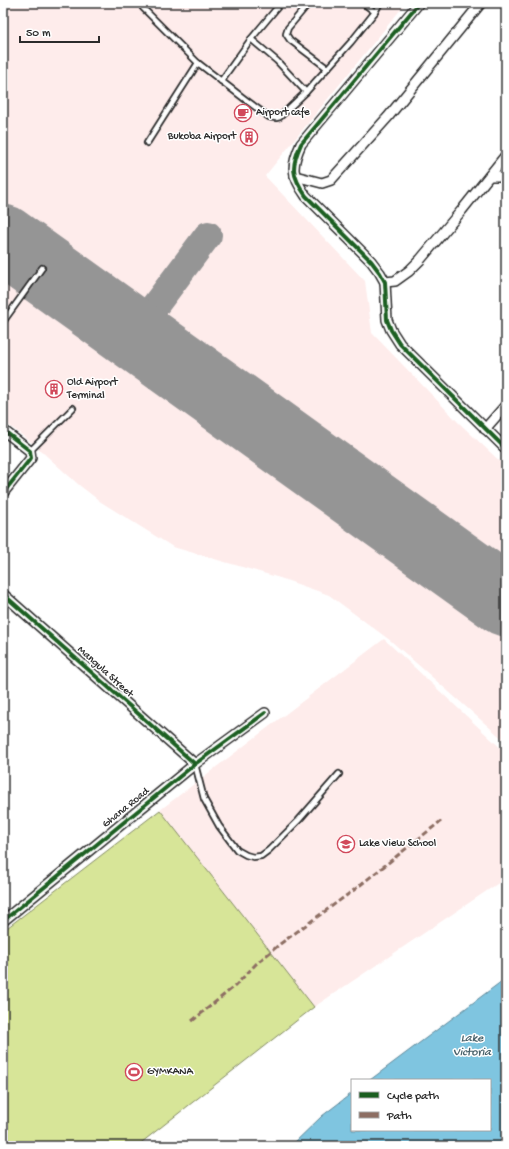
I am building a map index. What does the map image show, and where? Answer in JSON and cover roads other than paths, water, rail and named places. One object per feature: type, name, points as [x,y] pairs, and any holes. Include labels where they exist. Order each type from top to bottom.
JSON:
[{"type":"street","points":[[419,3],[302,144],[295,158],[295,176],[299,187],[306,196],[380,273],[385,282],[387,320],[391,330],[400,344],[484,429],[506,449]]},
{"type":"street","points":[[295,176],[322,183],[331,180],[388,117],[481,3]]},
{"type":"street","points":[[385,282],[395,281],[409,271],[420,260],[506,155]]},
{"type":"street","points":[[490,176],[503,176],[506,178]]},
{"type":"street","points":[[484,429],[506,405]]},
{"type":"street","points":[[3,430],[30,451],[32,458],[3,493]]},
{"type":"street","name":"Mangula Street","points":[[3,594],[195,764]]},
{"type":"street","name":"Ghana Road","points":[[3,921],[195,764],[264,713]]},
{"type":"lane","points":[[221,81],[251,39],[281,3]]},
{"type":"lane","points":[[309,3],[288,28],[286,34],[287,38],[327,68]]},
{"type":"lane","points":[[363,3],[375,12]]},
{"type":"lane","points":[[143,8],[198,63],[269,117],[276,118],[280,117],[306,92],[351,42],[375,12],[380,3]]},
{"type":"lane","points":[[251,39],[277,61],[306,92]]},
{"type":"lane","points":[[147,143],[198,63]]},
{"type":"lane","points":[[3,322],[42,268]]},
{"type":"lane","points":[[30,451],[73,408]]},
{"type":"lane","points":[[195,764],[204,799],[219,826],[237,850],[246,856],[253,857],[261,856],[269,850],[298,821],[339,774]]},
{"type":"water","name":"Lake Victoria","points":[[506,978],[506,1146],[291,1146],[322,1116],[351,1094],[351,1131],[491,1131],[491,1079],[371,1079]]},
{"type":"place","name":"Airport cafe","points":[[243,113]]},
{"type":"place","name":"Bukoba Airport","points":[[249,137]]},
{"type":"place","name":"Old Airport Terminal","points":[[54,389]]},
{"type":"place","name":"Lake View School","points":[[346,844]]},
{"type":"place","name":"GYMKANA","points":[[134,1072]]}]
